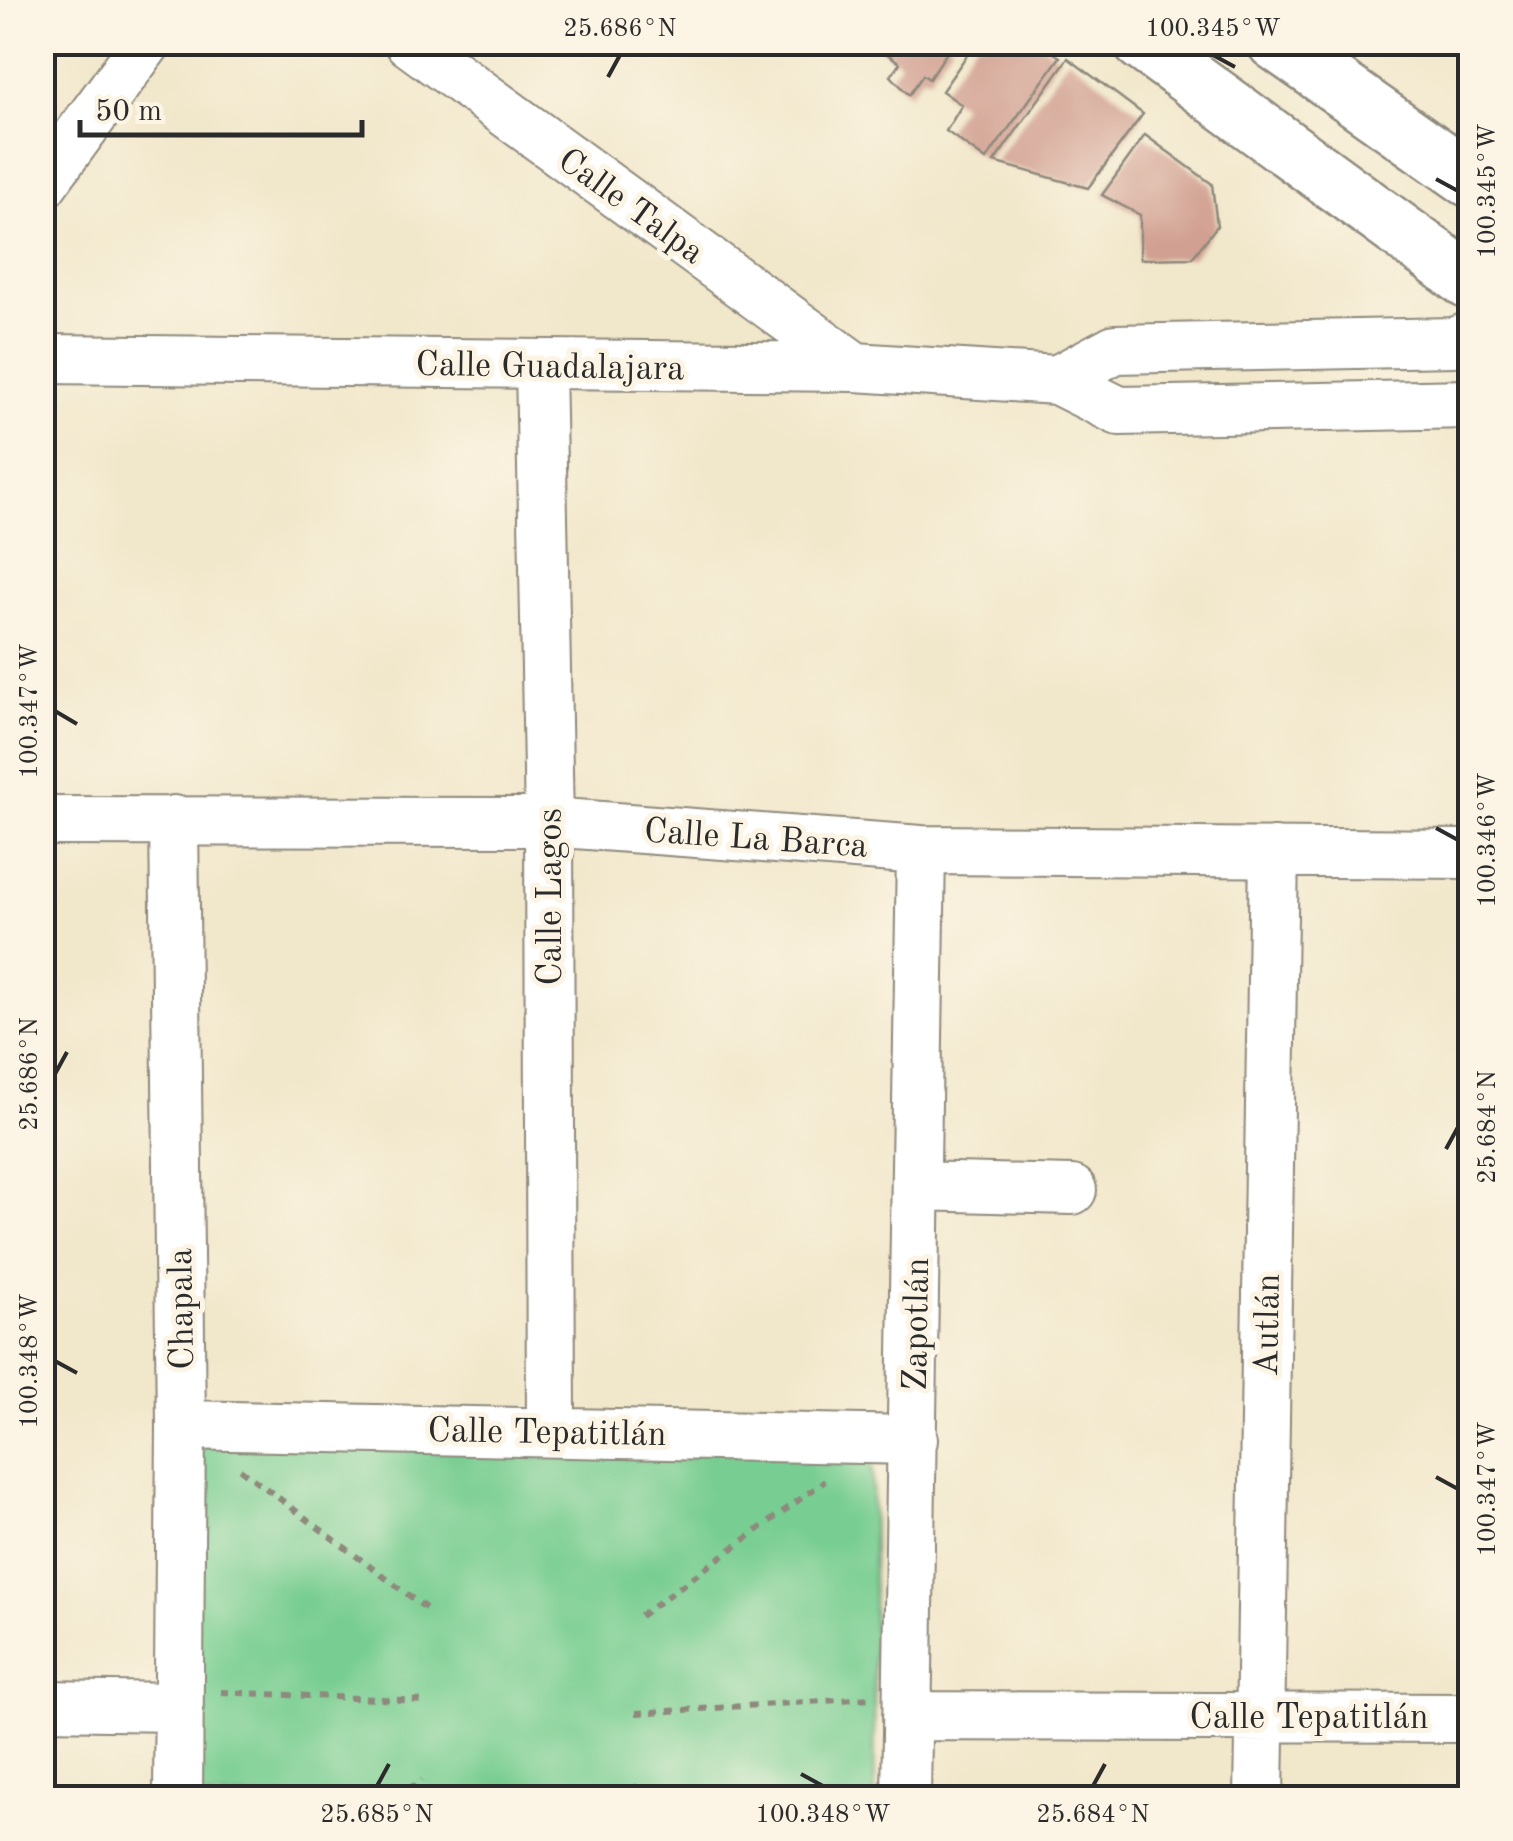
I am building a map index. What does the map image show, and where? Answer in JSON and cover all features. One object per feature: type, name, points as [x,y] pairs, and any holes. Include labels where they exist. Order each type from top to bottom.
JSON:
[{"type":"main road","points":[[1141,42],[1470,282]]},
{"type":"main road","points":[[1275,42],[1470,180]]},
{"type":"street","points":[[42,185],[147,42]]},
{"type":"street","name":"Calle Talpa","points":[[408,42],[855,368]]},
{"type":"street","points":[[1057,380],[1115,349],[1454,342],[1470,336]]},
{"type":"street","name":"Calle Guadalajara","points":[[42,358],[855,368],[1057,380],[1119,410],[1470,404]]},
{"type":"street","name":"Calle Lagos","points":[[540,365],[549,822],[551,1430]]},
{"type":"street","name":"Chapala","points":[[174,820],[181,1425],[195,1699],[178,1798]]},
{"type":"street","name":"Calle La Barca","points":[[42,821],[549,822],[922,850],[1470,854]]},
{"type":"street","name":"Zapotlán","points":[[906,1798],[891,1716],[913,1440],[922,850]]},
{"type":"street","name":"Autlán","points":[[1259,1798],[1274,852]]},
{"type":"street","points":[[916,1186],[1072,1190]]},
{"type":"street","name":"Calle Tepatitlán","points":[[181,1425],[913,1440]]},
{"type":"street","points":[[42,1706],[195,1699]]},
{"type":"street","name":"Calle Tepatitlán","points":[[891,1716],[1470,1718]]},
{"type":"path","points":[[226,1458],[427,1609]]},
{"type":"path","points":[[640,1616],[841,1470]]},
{"type":"path","points":[[636,1713],[874,1698],[891,1716]]},
{"type":"path","points":[[195,1699],[424,1701]]},
{"type":"path","points":[[395,1798],[422,1780]]},
{"type":"path","points":[[542,1798],[544,1783]]},
{"type":"path","points":[[634,1786],[650,1798]]},
{"type":"green space","points":[[195,1435],[872,1447],[875,1798],[194,1798]]},
{"type":"building","points":[[871,42],[952,45],[929,79],[923,75],[909,95],[891,76],[900,63]]},
{"type":"building","points":[[976,42],[1038,42],[1060,57],[986,160],[946,131],[962,105],[942,91]]},
{"type":"building","points":[[1068,58],[1143,114],[1088,188],[994,162]]},
{"type":"building","points":[[1145,135],[1212,184],[1217,226],[1192,258],[1140,259],[1140,215],[1102,195]]}]
